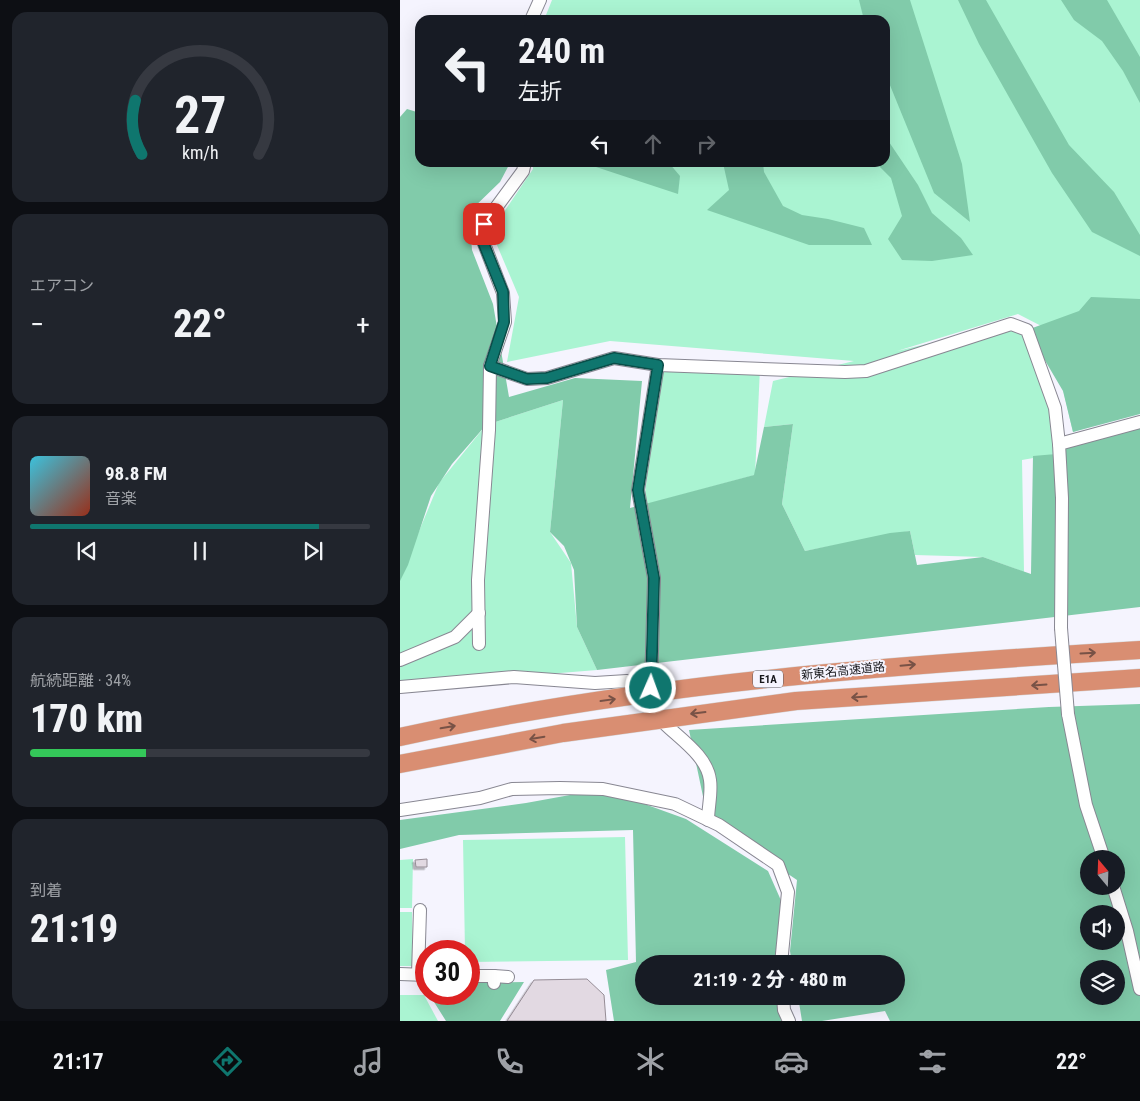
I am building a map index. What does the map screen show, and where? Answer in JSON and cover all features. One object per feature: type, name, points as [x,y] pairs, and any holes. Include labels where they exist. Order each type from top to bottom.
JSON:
[{"type":"highway","name":"新東名高速道路","points":[[400,736],[558,707],[790,676],[912,664],[1140,650]]},
{"type":"highway","name":"新東名高速道路","points":[[400,764],[563,733],[787,702],[1140,678]]},
{"type":"street","points":[[533,15],[540,0]]},
{"type":"street","points":[[479,644],[478,580],[489,430],[490,366],[504,322],[503,292],[483,242],[484,224],[524,167]]},
{"type":"street","points":[[490,366],[527,379],[547,378],[614,358],[658,365],[845,372],[866,371],[1011,324],[1027,330],[1055,408],[1062,498],[1061,628],[1068,714],[1086,805],[1101,850]]},
{"type":"street","points":[[651,688],[654,578],[638,490],[658,365]]},
{"type":"street","points":[[1059,444],[1140,422]]},
{"type":"street","points":[[400,660],[455,637],[479,613]]},
{"type":"street","points":[[400,688],[514,676],[595,683],[627,681]]},
{"type":"street","points":[[664,722],[708,768],[711,782],[708,820]]},
{"type":"street","points":[[400,810],[480,798],[512,789],[602,789],[675,804],[708,820],[778,865],[788,892],[782,955]]},
{"type":"street","points":[[1116,895],[1127,931],[1140,990]]},
{"type":"street","points":[[420,910],[421,940]]},
{"type":"street","points":[[400,974],[415,974]]},
{"type":"street","points":[[480,977],[494,979],[508,977]]},
{"type":"street","points":[[784,1005],[789,1021]]},
{"type":"green space","points":[[552,0],[1140,0],[1140,409],[1073,432],[1049,330],[1018,314],[897,351],[1011,324],[1032,343],[1055,408],[1056,454],[1022,460],[1024,572],[983,557],[915,555],[910,531],[805,551],[782,504],[793,424],[764,427],[773,381],[854,361],[610,341],[507,362],[519,297],[491,231],[533,167],[890,167],[890,15],[546,15]]},
{"type":"green space","points":[[859,0],[910,0],[962,164],[970,222],[934,193],[890,85],[890,15],[863,15]]},
{"type":"green space","points":[[958,0],[986,0],[1069,145],[1114,192],[1140,235],[1140,256],[1092,232],[1052,173],[979,44]]},
{"type":"green space","points":[[1061,0],[1107,0],[1140,57],[1140,103],[1123,71],[1102,41],[1074,20]]},
{"type":"green space","points":[[407,109],[415,111],[415,167],[508,167],[500,182],[469,212],[472,250],[493,304],[509,397],[575,378],[642,381],[630,508],[754,475],[764,427],[793,424],[782,504],[805,551],[890,533],[910,531],[917,565],[983,557],[1031,574],[1033,456],[1056,454],[1072,445],[1140,427],[1140,607],[597,670],[577,627],[574,570],[564,546],[550,532],[563,400],[486,425],[452,464],[431,496],[408,565],[400,581],[400,117]]},
{"type":"green space","points":[[890,143],[918,185],[932,213],[961,238],[973,255],[932,261],[902,260],[888,239],[902,216],[891,178],[880,167],[890,167]]},
{"type":"green space","points":[[596,167],[672,167],[680,176],[678,194]]},
{"type":"green space","points":[[724,167],[763,167],[764,172],[783,206],[802,215],[864,228],[872,245],[809,245],[707,210],[729,190]]},
{"type":"green space","points":[[1091,297],[1140,299],[1140,414],[1073,432],[1063,391],[1027,330],[1079,311]]},
{"type":"green space","points":[[658,365],[760,368],[755,475],[644,505]]},
{"type":"green space","points":[[563,400],[550,532],[571,563],[577,627],[597,670],[400,686],[400,577],[439,483],[486,425]]},
{"type":"green space","points":[[1140,704],[1140,1021],[890,1021],[885,1011],[822,1021],[802,1021],[799,1005],[905,1005],[905,955],[791,955],[797,880],[708,820],[689,730],[1049,707]]},
{"type":"green space","points":[[603,789],[686,819],[768,871],[783,905],[776,955],[636,955],[633,830],[459,835],[400,849],[400,820],[526,803]]},
{"type":"green space","points":[[625,837],[628,960],[480,962],[480,940],[465,940],[463,840]]},
{"type":"green space","points":[[413,859],[412,908],[400,908],[400,860]]},
{"type":"green space","points":[[400,912],[412,912],[413,966],[400,966]]},
{"type":"green space","points":[[635,962],[635,1005],[779,1005],[781,1021],[614,1021],[606,970]]},
{"type":"green space","points":[[524,982],[500,1021],[446,1021],[436,1005],[480,1005],[480,983]]},
{"type":"green space","points":[[400,995],[415,995],[415,1005],[429,1005],[438,1021],[400,1021]]},
{"type":"building","points":[[427,859],[427,867],[416,867],[415,860]]},
{"type":"building","points":[[587,979],[604,995],[606,1021],[507,1021],[534,980]]},
{"type":"tunnel","points":[[651,688],[653,707],[664,723]]},
{"type":"route","points":[[484,224],[483,242],[503,292],[502,309],[504,322],[494,347],[490,366],[527,379],[547,378],[614,358],[658,365],[638,490],[654,578],[654,645],[651,688]]}]
